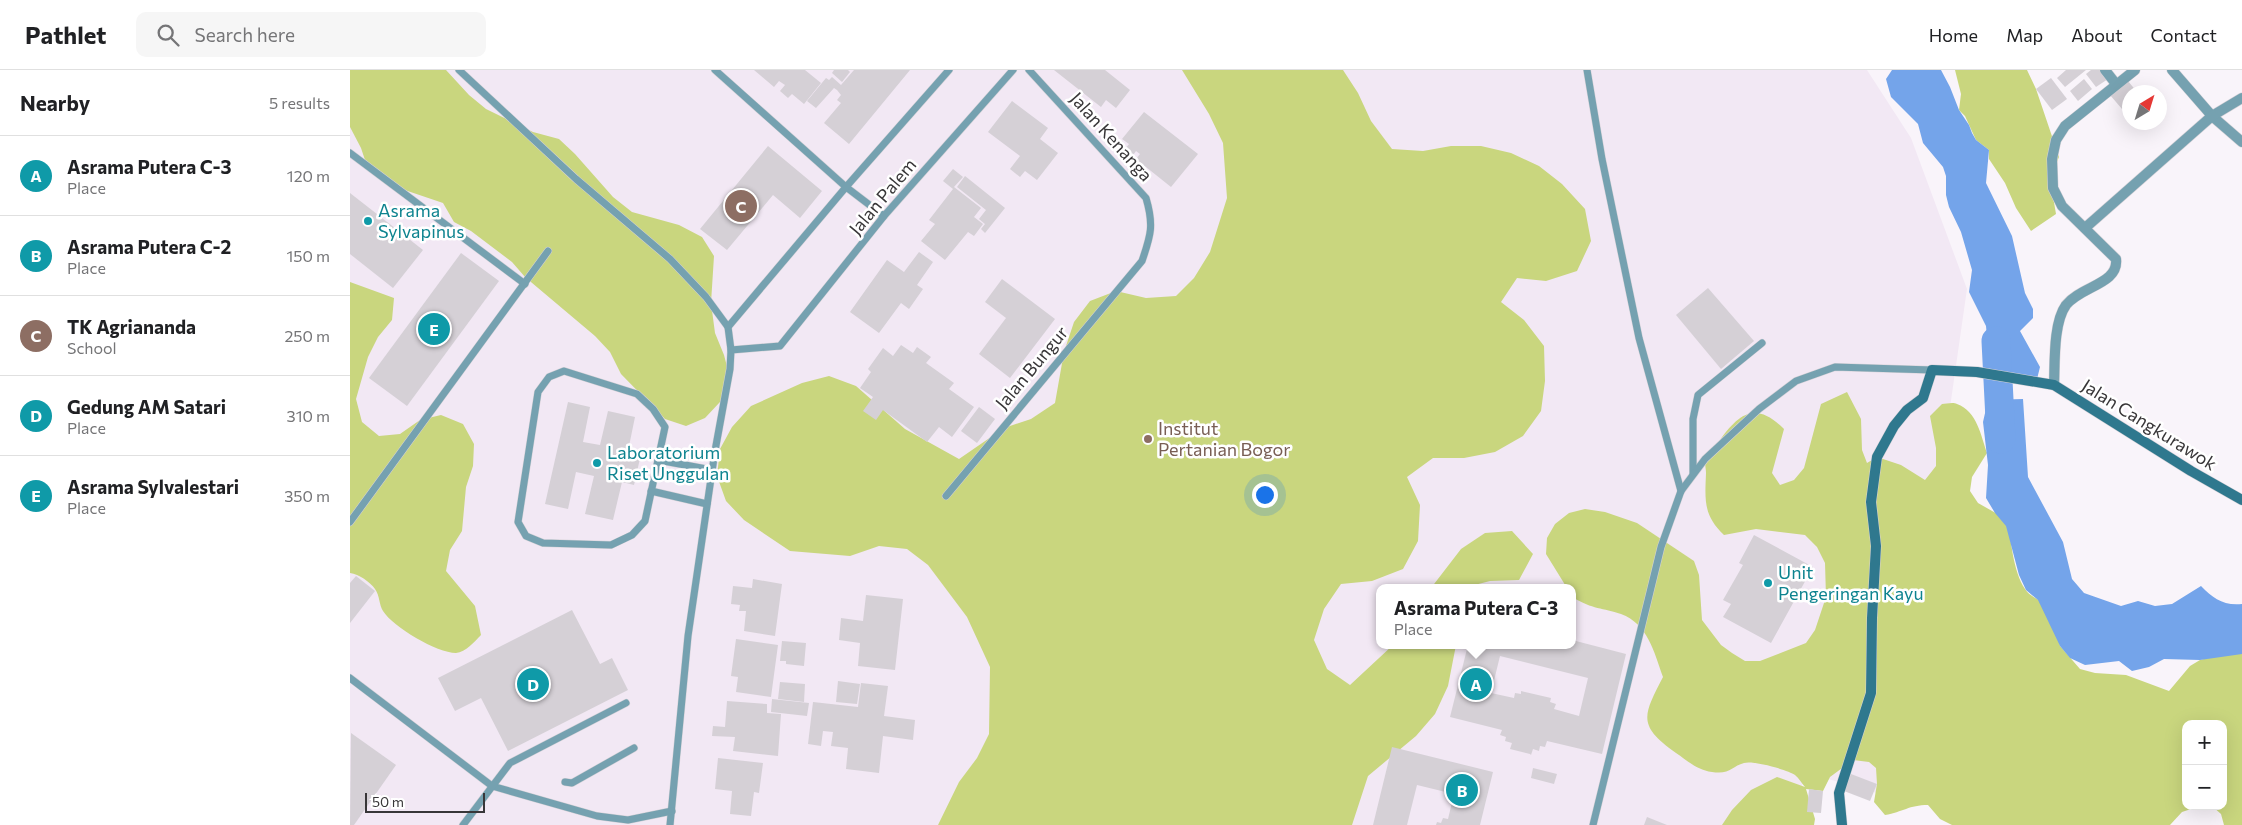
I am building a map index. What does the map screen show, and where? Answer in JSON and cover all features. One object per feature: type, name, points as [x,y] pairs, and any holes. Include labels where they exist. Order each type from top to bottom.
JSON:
[{"type":"street","points":[[2105,70],[2116,84]]},
{"type":"street","points":[[2054,385],[2058,327],[2065,306],[2077,294],[2113,275],[2118,268],[2116,259],[2062,206],[2053,188],[2052,159],[2056,140],[2065,126],[2135,70]]},
{"type":"street","points":[[2172,70],[2212,116],[2242,142]]},
{"type":"street","points":[[2085,228],[2212,116],[2242,98]]},
{"type":"street","points":[[1842,825],[1839,793],[1871,693],[1872,618],[1876,546],[1871,502],[1877,457],[1894,426],[1907,410],[1923,398],[1932,370]]},
{"type":"street","name":"Jalan Cangkurawok","points":[[1932,370],[1977,372],[2054,385],[2191,471],[2242,500]]},
{"type":"lane","points":[[459,70],[576,179],[670,259],[706,297],[728,327],[731,350],[730,370],[712,470],[688,636],[670,825]]},
{"type":"lane","points":[[715,70],[846,186],[884,216]]},
{"type":"lane","name":"Jalan Palem","points":[[728,327],[846,186],[949,70]]},
{"type":"lane","name":"Jalan Palem","points":[[731,350],[780,346],[884,216],[1013,70]]},
{"type":"lane","name":"Jalan Kenanga","points":[[1030,70],[1146,198],[1152,217],[1152,232],[1142,261]]},
{"type":"lane","points":[[1588,70],[1602,159],[1639,338],[1681,491]]},
{"type":"lane","points":[[350,152],[525,284]]},
{"type":"lane","points":[[350,522],[548,251]]},
{"type":"lane","name":"Jalan Bungur","points":[[946,496],[1142,261]]},
{"type":"lane","points":[[1693,474],[1693,419],[1698,395],[1762,343]]},
{"type":"lane","points":[[1593,825],[1661,547],[1681,491],[1693,474],[1706,459],[1752,416],[1796,381],[1835,367],[1932,370]]},
{"type":"lane","points":[[564,371],[637,394],[654,409],[665,427],[658,460],[645,521],[632,535],[611,545],[543,543],[526,536],[518,522],[538,392],[549,377],[564,371]]},
{"type":"lane","points":[[658,460],[712,470]]},
{"type":"lane","points":[[651,491],[707,504]]},
{"type":"lane","points":[[350,678],[492,786],[597,816],[628,820],[672,811]]},
{"type":"lane","points":[[463,825],[510,763],[626,702]]},
{"type":"lane","points":[[565,782],[572,783],[634,748]]},
{"type":"shaded area","name":"Institut Pertanian Bogor","points":[[350,70],[1867,70],[1911,138],[1967,289],[1894,798],[1804,772],[1797,825],[350,825]]},
{"type":"green space","points":[[350,70],[446,70],[469,95],[486,109],[533,132],[559,139],[613,197],[632,212],[679,225],[702,237],[714,256],[711,303],[715,333],[724,355],[730,378],[720,402],[705,418],[686,426],[665,419],[621,374],[610,352],[595,336],[525,277],[512,262],[471,231],[454,222],[443,203],[384,183],[368,169],[361,148],[350,127]]},
{"type":"green space","points":[[1182,70],[1343,70],[1358,93],[1371,121],[1392,149],[1423,151],[1451,146],[1481,146],[1511,153],[1539,166],[1562,184],[1585,209],[1591,241],[1577,271],[1546,281],[1517,278],[1501,302],[1524,320],[1544,346],[1545,381],[1541,411],[1523,436],[1495,452],[1464,458],[1433,458],[1407,477],[1420,505],[1418,541],[1403,569],[1372,581],[1341,584],[1324,609],[1314,640],[1327,669],[1350,685],[1389,649],[1455,649],[1448,686],[1435,714],[1416,736],[1368,776],[1352,825],[938,825],[959,782],[977,758],[989,734],[990,667],[967,617],[928,565],[907,549],[879,546],[850,556],[790,551],[744,520],[726,501],[717,476],[720,449],[732,427],[751,406],[802,383],[829,376],[856,386],[905,429],[959,459],[1004,428],[1031,419],[1055,403],[1064,352],[1074,322],[1090,301],[1116,291],[1146,298],[1176,296],[1194,278],[1210,252],[1227,198],[1223,143],[1209,114]]},
{"type":"green space","points":[[1955,70],[2027,70],[2036,89],[2059,157],[2050,179],[2056,214],[2031,231],[2016,208],[2005,183],[1989,159],[1989,150],[1976,140],[1965,116],[1959,110],[1961,94]]},
{"type":"green space","points":[[350,282],[394,298],[392,320],[378,337],[368,357],[356,399],[362,422],[379,436],[400,434],[420,420],[441,415],[463,424],[474,444],[473,466],[466,487],[462,531],[450,550],[446,571],[475,606],[481,635],[470,646],[460,652],[448,652],[438,649],[405,631],[383,611],[373,586],[361,577],[350,573]]},
{"type":"green space","points":[[1847,392],[1861,419],[1862,450],[1867,463],[1877,457],[1901,465],[1925,480],[1936,466],[1936,448],[1930,416],[1942,404],[1954,403],[1964,407],[1974,418],[1987,453],[1972,477],[1970,491],[1978,503],[2008,520],[2013,556],[2021,582],[2030,595],[2052,605],[2060,646],[2080,669],[2095,673],[2126,675],[2169,691],[2190,666],[2200,660],[2242,649],[2242,825],[2224,825],[2221,814],[2216,810],[2227,810],[2227,720],[2182,720],[2182,810],[2188,810],[2182,812],[2170,825],[1952,825],[1940,819],[1928,805],[1916,806],[1885,815],[1874,802],[1877,784],[1876,768],[1869,762],[1853,760],[1830,777],[1823,791],[1806,789],[1815,819],[1814,825],[1722,825],[1732,810],[1751,790],[1777,777],[1805,787],[1791,773],[1755,763],[1740,764],[1727,771],[1718,773],[1707,771],[1693,765],[1663,743],[1649,727],[1647,719],[1651,701],[1663,677],[1649,640],[1638,625],[1630,619],[1621,614],[1586,604],[1576,599],[1576,584],[1565,584],[1546,554],[1547,538],[1555,524],[1569,513],[1585,509],[1605,512],[1637,523],[1694,561],[1699,575],[1702,620],[1721,645],[1745,661],[1760,661],[1806,643],[1815,630],[1826,597],[1825,563],[1817,547],[1805,535],[1756,529],[1724,535],[1712,521],[1707,507],[1705,460],[1733,424],[1748,414],[1756,413],[1774,420],[1784,429],[1772,473],[1780,485],[1794,480],[1804,468],[1821,404]]},
{"type":"green space","points":[[1512,531],[1533,554],[1519,580],[1490,581],[1478,584],[1434,584],[1461,549],[1485,533]]},
{"type":"water","points":[[1892,70],[1941,70],[1959,110],[1976,140],[1989,150],[1986,183],[2012,236],[2025,293],[2033,309],[2033,318],[2020,331],[2040,367],[2037,379],[1990,370],[1986,326],[1969,292],[1972,270],[1961,232],[1949,207],[1946,195],[1946,176],[1943,167],[1923,143],[1918,124],[1891,97],[1886,79]]},
{"type":"water","points":[[2023,399],[2028,477],[2063,542],[2072,579],[2084,593],[2121,606],[2138,601],[2155,606],[2172,604],[2201,586],[2219,600],[2229,604],[2242,604],[2242,654],[2200,660],[2164,659],[2149,667],[2132,671],[2119,661],[2085,665],[2070,658],[2060,646],[2038,600],[2026,590],[2019,575],[2006,526],[1986,498],[1988,465],[1983,422],[1988,400]]},
{"type":"building","points":[[754,70],[805,70],[821,83],[804,104],[792,94],[788,98],[780,91],[785,85],[779,81],[774,87]]},
{"type":"building","points":[[834,70],[848,70],[850,72],[842,82],[832,73]]},
{"type":"building","points":[[854,70],[910,70],[849,144],[824,123],[841,103],[837,100],[841,95],[837,90],[834,88],[816,108],[807,101],[826,78],[829,80],[832,77],[841,85]]},
{"type":"building","points":[[1054,70],[1105,70],[1130,90],[1116,108],[1106,100],[1101,107]]},
{"type":"building","points":[[2066,70],[2086,70],[2065,87],[2057,78]]},
{"type":"building","points":[[2091,70],[2101,70],[2108,79],[2096,87],[2086,74]]},
{"type":"building","points":[[2051,78],[2067,99],[2052,110],[2036,89]]},
{"type":"building","points":[[2084,79],[2092,89],[2078,101],[2070,91]]},
{"type":"building","points":[[2128,81],[2131,85],[2123,85]]},
{"type":"building","points":[[2122,86],[2122,109],[2110,95]]},
{"type":"building","points":[[1012,101],[1048,128],[1040,139],[1058,153],[1037,180],[1025,171],[1020,177],[1010,169],[1020,156],[988,132]]},
{"type":"building","points":[[1144,112],[1198,154],[1171,187],[1136,159],[1140,154],[1136,151],[1131,158],[1123,152],[1129,144],[1122,139]]},
{"type":"building","points":[[768,146],[822,191],[800,218],[773,195],[727,250],[700,229]]},
{"type":"building","points":[[953,169],[963,177],[954,187],[981,208],[974,217],[983,224],[974,236],[968,232],[945,260],[921,241],[935,224],[929,220],[953,189],[943,181]]},
{"type":"building","points":[[965,176],[1005,208],[985,233],[981,229],[985,224],[979,219],[986,210],[957,187]]},
{"type":"building","name":"Asrama Sylvapinus","points":[[350,193],[423,250],[393,288],[350,254]]},
{"type":"building","points":[[919,252],[933,262],[917,285],[923,289],[909,309],[901,303],[879,333],[850,312],[887,260],[904,272]]},
{"type":"building","points":[[461,253],[499,281],[407,406],[369,378]]},
{"type":"building","points":[[1002,279],[1055,319],[1010,378],[979,354],[1006,318],[985,302]]},
{"type":"building","points":[[1708,288],[1754,341],[1721,369],[1676,315]]},
{"type":"building","points":[[901,345],[913,353],[917,347],[931,357],[926,363],[954,383],[949,389],[974,407],[952,437],[939,427],[927,442],[883,410],[876,420],[863,411],[873,397],[860,388],[871,372],[868,369],[883,348],[893,356]]},
{"type":"building","name":"Laboratorium Riset Unggulan","points":[[568,402],[590,407],[583,442],[600,445],[608,411],[635,417],[628,451],[641,454],[634,485],[622,482],[613,520],[585,514],[594,476],[576,472],[568,509],[545,504]]},
{"type":"building","points":[[979,407],[995,419],[977,443],[961,431]]},
{"type":"building","name":"Unit Pengeringan Kayu","points":[[1754,535],[1813,567],[1771,643],[1723,617],[1731,604],[1723,600],[1743,565],[1739,563]]},
{"type":"building","points":[[356,576],[375,591],[350,623],[350,583]]},
{"type":"building","points":[[753,579],[782,584],[775,636],[744,631],[746,611],[739,611],[740,605],[731,604],[733,586],[752,588]]},
{"type":"building","points":[[866,595],[903,599],[895,670],[858,666],[860,643],[839,640],[841,618],[863,621]]},
{"type":"building","points":[[572,610],[600,664],[612,658],[628,690],[508,751],[481,698],[455,711],[438,678]]},
{"type":"building","points":[[736,639],[778,645],[771,697],[736,692],[738,677],[731,676]]},
{"type":"building","points":[[782,641],[806,643],[804,666],[786,664],[786,661],[780,661]]},
{"type":"building","points":[[1576,641],[1626,654],[1602,754],[1547,741],[1545,747],[1540,746],[1539,751],[1533,749],[1531,755],[1510,749],[1512,743],[1505,741],[1506,737],[1500,735],[1502,730],[1450,717],[1467,649],[1576,649]],"holes":[[[1500,656],[1588,678],[1579,716],[1554,709],[1556,704],[1550,702],[1551,698],[1521,691],[1521,694],[1515,693],[1514,698],[1491,693]]]},
{"type":"building","points":[[838,681],[860,684],[857,704],[836,702]]},
{"type":"building","points":[[780,682],[805,684],[804,702],[778,699]]},
{"type":"building","points":[[861,683],[888,686],[884,716],[915,720],[913,740],[883,736],[879,773],[846,769],[848,748],[831,746],[833,732],[823,731],[821,746],[808,744],[813,702],[858,707]]},
{"type":"building","points":[[772,699],[809,703],[807,716],[771,712]]},
{"type":"building","points":[[727,701],[767,704],[767,713],[781,714],[778,756],[733,751],[735,737],[712,736],[713,726],[725,727]]},
{"type":"building","points":[[351,733],[396,765],[354,825],[350,825]]},
{"type":"building","points":[[1392,747],[1493,772],[1480,825],[1436,825],[1437,822],[1441,823],[1443,818],[1448,819],[1454,794],[1417,785],[1407,825],[1373,825]]},
{"type":"building","points":[[718,758],[763,763],[759,793],[754,792],[751,816],[730,814],[732,791],[715,789]]},
{"type":"building","points":[[1533,768],[1557,774],[1554,784],[1531,778]]},
{"type":"building","points":[[1851,774],[1877,784],[1870,801],[1844,791]]},
{"type":"building","points":[[1809,789],[1823,791],[1821,813],[1807,812]]},
{"type":"building","points":[[1647,817],[1667,825],[1644,825]]},
{"type":"waterway","points":[[1996,341],[2001,439]]},
{"type":"place","name":"TK Agriananda","points":[[741,206]]},
{"type":"place","name":"Asrama Sylvapinus","points":[[368,221]]},
{"type":"place","name":"Asrama Sylvalestari","points":[[434,329]]},
{"type":"place","name":"Institut Pertanian Bogor","points":[[1148,439]]},
{"type":"place","name":"Laboratorium Riset Unggulan","points":[[597,463]]},
{"type":"place","name":"Unit Pengeringan Kayu","points":[[1768,583]]},
{"type":"place","name":"Gedung AM Satari","points":[[533,684]]},
{"type":"place","name":"Asrama Putera C-3","points":[[1476,684]]},
{"type":"place","name":"Asrama Putera C-2","points":[[1462,790]]}]
